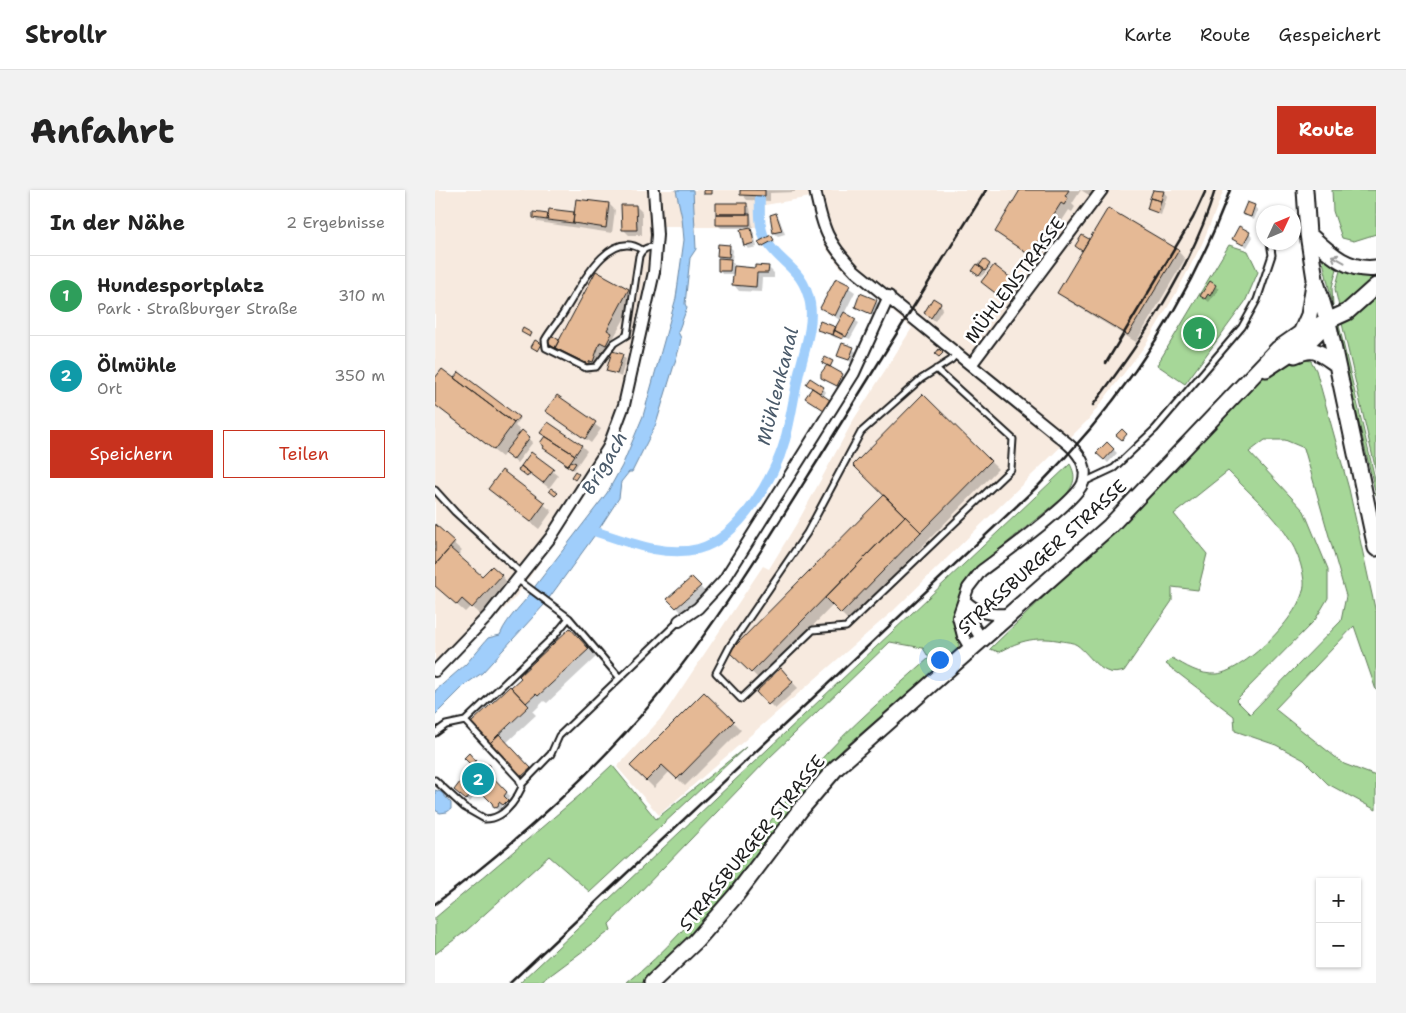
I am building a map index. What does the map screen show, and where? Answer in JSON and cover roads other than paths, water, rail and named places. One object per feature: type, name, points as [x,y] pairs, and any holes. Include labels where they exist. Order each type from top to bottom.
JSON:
[{"type":"main road","points":[[1305,190],[1308,234],[1315,279],[1328,322],[1335,363],[1376,548]]},
{"type":"main road","points":[[1308,234],[1341,262],[1359,267],[1376,268]]},
{"type":"main road","points":[[1301,333],[1309,315],[1315,279]]},
{"type":"main road","points":[[1328,322],[1356,305],[1376,286]]},
{"type":"main road","name":"STRASSBURGER STRASSE","points":[[652,983],[696,942],[736,895],[801,808],[836,768],[1109,526],[1278,349],[1301,333],[1328,322]]},
{"type":"main road","name":"STRASSBURGER STRASSE","points":[[1282,360],[1317,335],[1328,322]]},
{"type":"main road","name":"STRASSBURGER STRASSE","points":[[1251,376],[1306,350],[1318,351],[1335,363]]},
{"type":"main road","points":[[1354,449],[1376,503]]},
{"type":"street","points":[[435,670],[521,579],[551,538],[608,448],[624,405],[654,272],[656,248],[655,190]]},
{"type":"street","name":"MÜHLENSTRASSE","points":[[815,190],[823,225],[836,252],[855,271],[889,296],[1074,449],[1084,467],[1083,482]]},
{"type":"street","name":"MÜHLENSTRASSE","points":[[971,365],[1101,190]]},
{"type":"street","points":[[679,621],[698,608],[724,580],[854,373],[889,296]]},
{"type":"street","points":[[976,643],[963,636],[958,617],[960,607],[965,601],[967,588],[981,571],[1069,501],[1083,482]]},
{"type":"street","points":[[965,601],[974,610],[990,615],[1009,614]]},
{"type":"lane","points":[[642,250],[639,256],[627,335],[615,343],[600,363],[592,368],[586,368],[547,348],[545,340],[594,265],[614,248],[630,244],[642,250],[656,248]]},
{"type":"lane","points":[[1083,482],[1114,468],[1155,429],[1241,327],[1257,300],[1271,255],[1271,250]]},
{"type":"lane","points":[[936,369],[1013,440],[1011,469],[846,628],[813,630],[741,699],[716,673],[730,646],[807,533],[861,432],[921,379],[936,369],[951,360],[957,353]]},
{"type":"lane","points":[[435,490],[521,579],[569,618],[619,677]]},
{"type":"lane","points":[[435,733],[445,725],[465,721],[555,634],[569,618]]},
{"type":"lane","points":[[435,780],[464,807],[485,819],[496,818],[503,813],[519,793],[522,784],[551,754],[559,736],[679,621]]},
{"type":"lane","points":[[465,721],[522,784]]},
{"type":"water","points":[[676,190],[693,190],[696,249],[690,258],[685,304],[687,308],[678,332],[681,338],[679,349],[656,424],[632,472],[629,472],[621,482],[619,498],[544,605],[482,673],[466,684],[435,715],[435,691],[466,664],[488,638],[500,635],[508,621],[607,493],[622,466],[643,416],[676,298],[684,240],[682,218]]},
{"type":"water","points":[[435,790],[441,792],[451,803],[451,809],[447,812],[440,813],[435,810]]},
{"type":"waterway","name":"Mühlenkanal","points":[[587,529],[655,549],[670,551],[698,549],[713,543],[740,520],[753,505],[773,471],[787,432],[808,338],[811,312],[807,291],[802,281],[777,255],[765,239],[760,221],[760,190]]},
{"type":"railway","points":[[435,904],[551,808],[630,728],[677,671],[719,614],[758,555],[986,190]]},
{"type":"railway","points":[[1106,363],[1193,218],[1206,190]]},
{"type":"railway","points":[[1093,405],[1129,356],[1164,302],[1193,247],[1215,190]]},
{"type":"railway","points":[[510,983],[1039,485],[1070,453],[1126,384],[1174,311],[1195,272],[1230,190]]},
{"type":"place","name":"Hundesportplatz","points":[[1199,333]]},
{"type":"place","name":"Ölmühle","points":[[478,779]]},
{"type":"water label","name":"Brigach","points":[[604,463]]}]
